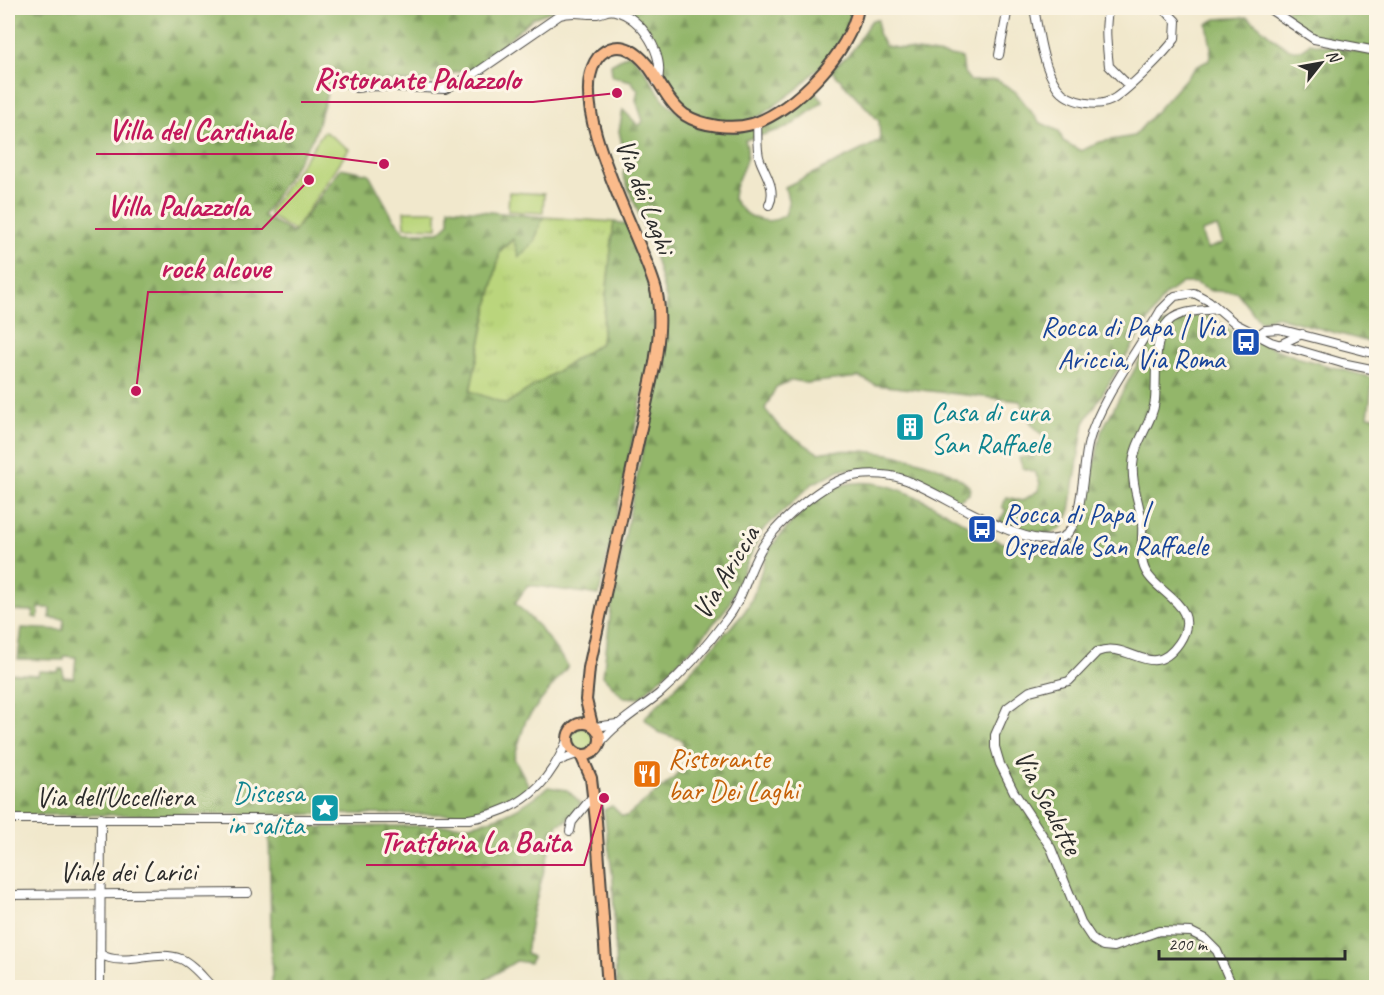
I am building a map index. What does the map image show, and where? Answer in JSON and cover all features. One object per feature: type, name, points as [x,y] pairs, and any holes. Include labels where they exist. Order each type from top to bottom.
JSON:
[{"type":"main road","name":"Via dei Laghi","points":[[570,733],[586,700],[598,622],[655,363],[660,318],[658,298],[647,263],[599,144],[594,123],[590,81],[593,65],[599,55],[618,46],[635,54],[674,105],[694,119],[732,126],[757,122],[790,101],[834,59],[849,38],[858,8]]},
{"type":"main road","name":"Via dei Laghi","points":[[586,700],[593,726]]},
{"type":"main road","points":[[591,778],[579,754],[570,747],[570,733],[584,723],[593,726],[599,733],[591,778],[605,918],[608,987]]},
{"type":"main road","points":[[579,754],[590,754],[598,746]]},
{"type":"street","points":[[999,55],[1008,8]]},
{"type":"street","points":[[1034,8],[1047,69],[1063,94],[1081,102],[1098,104],[1114,99],[1176,37],[1175,19],[1163,8]]},
{"type":"street","points":[[1109,8],[1105,24],[1108,36],[1109,66],[1128,86]]},
{"type":"street","points":[[1268,8],[1314,39],[1377,51]]},
{"type":"street","points":[[344,82],[357,88],[374,86],[445,89],[472,75],[560,15],[576,11],[595,14],[610,10],[631,19],[647,36],[659,65],[657,82]]},
{"type":"street","points":[[757,122],[759,159],[766,171],[772,193],[769,205]]},
{"type":"street","name":"Via Ariccia","points":[[598,746],[619,724],[674,681],[725,622],[742,595],[761,549],[772,534],[812,498],[838,481],[859,476],[897,477],[1004,527],[1044,540],[1064,537],[1071,530],[1076,518],[1092,432],[1164,306],[1175,296],[1190,292],[1200,296],[1236,324],[1278,345],[1377,370]]},
{"type":"street","name":"Via Scalette","points":[[1217,309],[1178,315],[1165,327],[1156,366],[1155,406],[1138,442],[1133,463],[1142,522],[1143,563],[1150,579],[1181,606],[1185,621],[1181,639],[1169,654],[1158,661],[1148,661],[1115,650],[1097,652],[1069,681],[1030,691],[1012,703],[998,722],[994,742],[1006,778],[1049,844],[1081,922],[1093,940],[1103,946],[1114,947],[1159,931],[1191,932],[1205,939],[1217,951],[1233,987]]},
{"type":"street","points":[[1257,336],[1273,328],[1377,354]]},
{"type":"street","points":[[1278,345],[1302,334]]},
{"type":"street","points":[[1302,334],[1298,342],[1302,351]]},
{"type":"street","points":[[593,726],[619,724]]},
{"type":"street","points":[[560,760],[570,733]]},
{"type":"street","points":[[560,760],[579,754]]},
{"type":"street","name":"Via dell'Uccelliera","points":[[8,819],[469,819],[492,816],[534,793],[560,760]]},
{"type":"street","points":[[570,831],[572,822],[593,796]]},
{"type":"street","points":[[100,987],[101,818]]},
{"type":"street","name":"Viale dei Larici","points":[[8,895],[248,893]]},
{"type":"street","points":[[100,954],[117,960],[176,957],[188,964],[213,987]]},
{"type":"green space","points":[[8,8],[559,8],[533,18],[472,70],[455,72],[436,83],[361,80],[342,73],[331,81],[314,136],[263,216],[293,233],[341,168],[369,174],[392,216],[405,232],[439,232],[449,223],[449,208],[543,217],[534,242],[519,257],[513,239],[500,251],[470,391],[506,404],[601,343],[614,222],[628,224],[645,269],[652,297],[653,346],[599,595],[528,585],[515,603],[539,627],[568,666],[526,720],[514,758],[530,788],[523,793],[494,808],[469,814],[8,815],[8,673],[38,675],[39,671],[58,672],[59,669],[63,669],[63,677],[74,678],[76,657],[64,656],[64,660],[18,659],[22,628],[63,630],[64,619],[50,618],[50,608],[39,608],[38,618],[33,617],[33,611],[8,610]]},
{"type":"green space","points":[[626,8],[853,8],[855,10],[836,51],[797,89],[762,115],[746,121],[729,121],[715,120],[685,110],[669,87],[650,30]]},
{"type":"green space","points":[[1289,8],[1376,8],[1376,49],[1312,34],[1290,22],[1284,13]]},
{"type":"green space","points":[[1247,17],[1278,42],[1295,50],[1303,49],[1310,43],[1376,55],[1376,344],[1275,316],[1260,322],[1237,292],[1211,291],[1195,283],[1182,283],[1164,296],[1084,423],[1070,510],[1063,526],[1053,533],[1044,534],[999,522],[1006,510],[1002,507],[1007,497],[1022,501],[1038,491],[1040,483],[1035,472],[1023,468],[1019,458],[1035,455],[1043,447],[1044,437],[1031,423],[1020,401],[876,385],[859,377],[808,383],[792,380],[776,387],[765,409],[781,429],[818,453],[876,452],[919,461],[956,477],[970,487],[969,494],[956,502],[924,482],[889,471],[841,469],[812,484],[761,532],[728,606],[694,647],[639,698],[623,697],[603,676],[612,600],[658,374],[667,302],[651,243],[623,175],[626,162],[619,131],[623,110],[639,126],[643,121],[636,100],[638,90],[631,81],[612,76],[611,64],[629,54],[636,59],[665,101],[682,116],[720,130],[733,132],[747,130],[773,121],[786,112],[852,51],[872,20],[878,20],[878,33],[885,46],[962,58],[964,72],[970,81],[997,80],[1016,92],[1039,122],[1059,131],[1063,141],[1081,151],[1100,142],[1134,136],[1196,67],[1209,60],[1211,48],[1207,24],[1216,19]],"holes":[[[832,71],[879,121],[880,141],[785,187],[789,204],[785,215],[771,221],[756,219],[744,211],[733,199],[747,155],[745,140],[789,127],[819,105],[823,101],[813,90]],[[1217,227],[1223,243],[1207,249],[1201,232]]]},
{"type":"green space","points":[[324,131],[349,149],[294,231],[270,216],[269,211]]},
{"type":"green space","points":[[509,192],[544,194],[543,213],[508,211]]},
{"type":"green space","points":[[404,211],[437,211],[437,228],[405,227]]},
{"type":"green space","points":[[543,217],[614,222],[601,343],[506,404],[470,392],[500,251],[514,239],[519,256],[534,242]]},
{"type":"green space","points":[[1191,316],[1211,317],[1235,333],[1296,357],[1373,378],[1368,416],[1376,417],[1376,987],[616,987],[613,880],[604,810],[612,806],[622,816],[627,816],[675,777],[686,760],[682,740],[658,732],[644,718],[744,613],[768,553],[786,529],[827,491],[860,483],[894,488],[927,502],[991,538],[1022,550],[1051,552],[1079,540],[1101,432],[1158,326]]},
{"type":"green space","points":[[584,726],[593,730],[597,739],[593,748],[584,752],[575,748],[571,739],[575,730]]},
{"type":"green space","points":[[548,787],[567,790],[581,803],[567,821],[558,824],[553,835],[531,920],[526,954],[532,957],[530,963],[516,961],[487,979],[482,987],[272,987],[269,828],[469,825],[512,811]]},
{"type":"place","name":"Ristorante Palazzolo","points":[[617,93]]},
{"type":"place","name":"Villa del Cardinale","points":[[384,164]]},
{"type":"place","name":"Villa Palazzola","points":[[309,180]]},
{"type":"place","name":"Rocca di Papa | Via Ariccia, Via Roma","points":[[1246,342]]},
{"type":"place","name":"rock alcove","points":[[136,391]]},
{"type":"place","name":"Casa di cura San Raffaele","points":[[910,427]]},
{"type":"place","name":"Rocca di Papa | Ospedale San Raffaele","points":[[982,529]]},
{"type":"place","name":"Ristorante bar Dei Laghi","points":[[647,774]]},
{"type":"place","name":"Trattoria La Baita","points":[[604,798]]},
{"type":"place","name":"Discesa in salita","points":[[325,808]]}]
